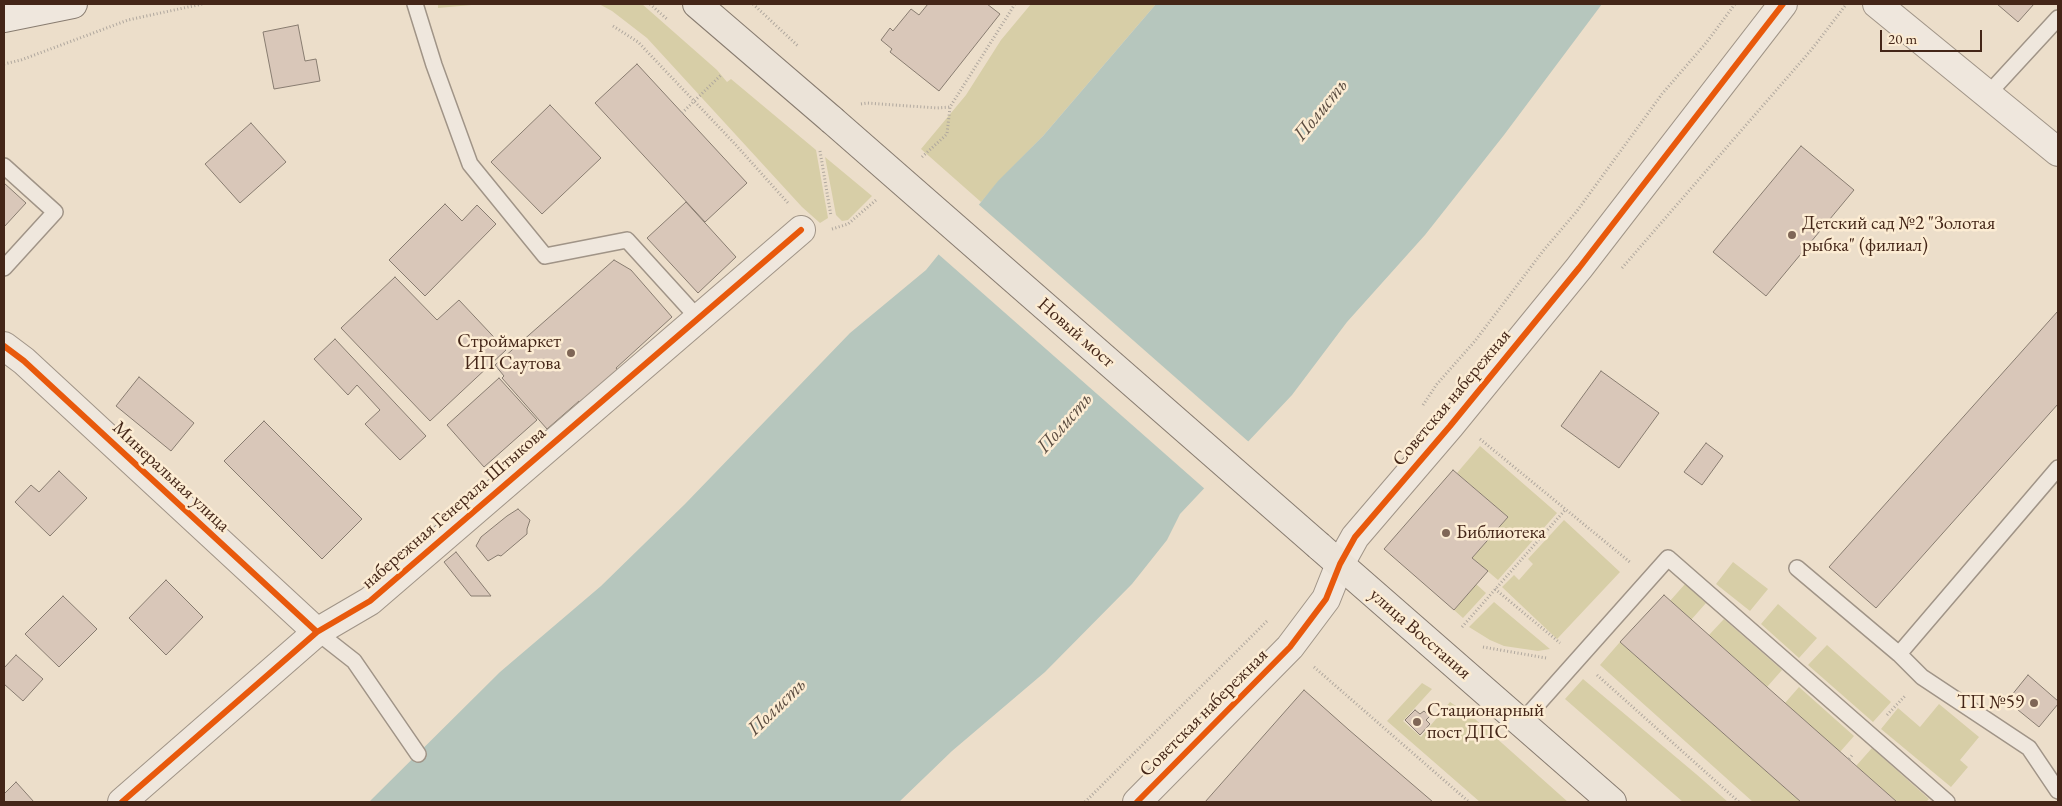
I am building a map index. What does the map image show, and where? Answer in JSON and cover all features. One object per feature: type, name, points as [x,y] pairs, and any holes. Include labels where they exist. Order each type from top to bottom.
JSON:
[{"type":"main road","name":"Новый мост","points":[[697,4],[1319,546]]},
{"type":"main road","name":"улица Восстания","points":[[1319,546],[1612,802]]},
{"type":"street","points":[[4,18],[73,4]]},
{"type":"street","name":"Советская набережная","points":[[1137,802],[1290,647],[1326,599],[1340,564],[1355,537],[1450,426],[1579,268],[1783,4]]},
{"type":"street","points":[[1877,4],[2058,152]]},
{"type":"street","name":"набережная Генерала Штыкова","points":[[122,802],[317,632],[370,601],[801,230]]},
{"type":"street","name":"Минеральная улица","points":[[4,346],[24,361],[317,632]]},
{"type":"lane","points":[[415,4],[434,65],[470,164],[545,256],[628,240],[698,318]]},
{"type":"lane","points":[[1989,94],[2058,18]]},
{"type":"lane","points":[[4,166],[55,212],[4,268]]},
{"type":"lane","points":[[1899,654],[2058,468]]},
{"type":"lane","points":[[1522,723],[1668,558],[1948,802]]},
{"type":"lane","points":[[1797,568],[1899,654],[1922,677],[2030,748],[2058,791]]},
{"type":"lane","points":[[317,632],[354,662],[418,754]]},
{"type":"path","points":[[4,64],[21,60],[128,20],[202,4]]},
{"type":"path","points":[[918,162],[947,134],[950,107],[1015,4]]},
{"type":"path","points":[[1419,412],[1437,384],[1475,342],[1543,251],[1577,211],[1662,94],[1706,43],[1735,4]]},
{"type":"path","points":[[613,26],[638,42],[736,144],[789,205],[801,230],[835,229],[848,224],[881,195]]},
{"type":"path","points":[[682,113],[722,75]]},
{"type":"path","points":[[868,103],[937,108],[950,107]]},
{"type":"path","points":[[820,152],[831,214]]},
{"type":"path","points":[[1477,437],[1649,578]]},
{"type":"path","points":[[1462,627],[1566,509]]},
{"type":"path","points":[[1495,589],[1579,659],[1739,802]]},
{"type":"path","points":[[1085,802],[1273,616]]},
{"type":"path","points":[[1455,621],[1468,634]]},
{"type":"path","points":[[1266,623],[1290,647],[1469,802]]},
{"type":"path","points":[[1481,646],[1552,659],[1579,659]]},
{"type":"path","points":[[1869,735],[1922,677]]},
{"type":"shaded area","points":[[438,4],[483,4],[438,8]]},
{"type":"shaded area","points":[[599,4],[642,4],[717,70],[727,82],[731,79],[816,150],[828,218],[820,223],[802,207],[647,38],[612,11]]},
{"type":"shaded area","points":[[1031,4],[1156,4],[1043,136],[981,202],[921,149],[966,95],[1001,40]]},
{"type":"shaded area","points":[[825,157],[872,196],[848,220],[842,221],[836,215]]},
{"type":"shaded area","points":[[1480,446],[1557,513],[1498,580],[1472,558],[1508,517],[1457,473]]},
{"type":"shaded area","points":[[1564,520],[1620,572],[1557,639],[1502,587],[1514,575],[1519,580],[1533,564],[1528,559]]},
{"type":"shaded area","points":[[1733,562],[1768,589],[1750,611],[1716,584]]},
{"type":"shaded area","points":[[1476,584],[1486,593],[1463,618],[1454,610]]},
{"type":"shaded area","points":[[1685,584],[1706,603],[1691,620],[1670,601]]},
{"type":"shaded area","points":[[1494,602],[1550,649],[1538,651],[1504,646],[1469,627]]},
{"type":"shaded area","points":[[1778,604],[1817,638],[1799,658],[1761,624]]},
{"type":"shaded area","points":[[1724,619],[1782,670],[1767,687],[1709,635]]},
{"type":"shaded area","points":[[1620,642],[1801,802],[1753,802],[1600,665]]},
{"type":"shaded area","points":[[1827,645],[1891,702],[1873,722],[1808,665]]},
{"type":"shaded area","points":[[1583,679],[1728,802],[1683,802],[1565,699]]},
{"type":"shaded area","points":[[1422,683],[1432,689],[1403,721],[1421,737],[1450,702],[1475,719],[1568,802],[1480,802],[1387,721]]},
{"type":"shaded area","points":[[1799,687],[1854,736],[1840,752],[1785,703]]},
{"type":"shaded area","points":[[1939,704],[1979,737],[1960,760],[1968,767],[1951,787],[1881,729],[1898,708],[1920,727]]},
{"type":"shaded area","points":[[1872,748],[1929,799],[1926,802],[1897,802],[1856,766]]},
{"type":"water","name":"Полисть","points":[[1156,4],[1602,4],[1504,135],[1425,235],[1347,322],[1292,395],[1180,514],[1167,540],[1132,584],[1045,672],[952,751],[899,802],[369,802],[500,672],[601,586],[685,504],[850,333],[926,270],[998,181],[1043,136]]},
{"type":"pier","points":[[977,203],[1250,443],[1206,490],[937,253]]},
{"type":"building","points":[[928,4],[987,4],[1000,14],[939,91],[890,52],[892,49],[881,40],[890,28],[893,31],[911,9],[919,15]]},
{"type":"building","points":[[1997,4],[2034,4],[2018,22]]},
{"type":"building","points":[[298,25],[305,61],[316,59],[320,81],[274,89],[263,32]]},
{"type":"building","points":[[637,64],[747,183],[705,222],[595,103]]},
{"type":"building","points":[[550,105],[601,158],[542,214],[491,162]]},
{"type":"building","points":[[251,123],[286,162],[240,203],[205,164]]},
{"type":"building","points":[[1801,146],[1854,190],[1766,296],[1713,252]]},
{"type":"building","points":[[4,183],[26,203],[4,227]]},
{"type":"building","points":[[686,202],[736,257],[698,293],[647,238]]},
{"type":"building","points":[[445,204],[462,221],[477,205],[496,224],[425,296],[389,260]]},
{"type":"building","name":"Строймаркет ИП Саутова","points":[[614,260],[631,270],[672,317],[616,368],[620,373],[583,405],[579,401],[547,429],[502,378],[504,376],[495,365]]},
{"type":"building","points":[[395,277],[437,320],[459,300],[506,350],[430,421],[341,328]]},
{"type":"building","points":[[2058,311],[2058,404],[1876,608],[1829,567]]},
{"type":"building","points":[[335,339],[426,436],[400,460],[365,424],[380,410],[357,385],[348,395],[314,359]]},
{"type":"building","points":[[1601,371],[1659,413],[1619,468],[1561,426]]},
{"type":"building","points":[[139,377],[194,423],[171,451],[116,406]]},
{"type":"building","points":[[499,378],[537,420],[484,467],[447,425]]},
{"type":"building","points":[[264,421],[362,519],[322,559],[224,461]]},
{"type":"building","points":[[1706,443],[1723,456],[1702,485],[1684,472]]},
{"type":"building","name":"Библиотека","points":[[1453,470],[1508,517],[1472,558],[1488,571],[1454,610],[1384,549]]},
{"type":"building","points":[[59,471],[87,498],[50,536],[15,502],[31,485],[39,492]]},
{"type":"building","points":[[518,509],[530,520],[527,534],[501,556],[498,555],[488,561],[476,546],[481,537]]},
{"type":"building","points":[[456,552],[491,596],[471,596],[444,562]]},
{"type":"building","points":[[166,580],[203,617],[166,655],[129,618]]},
{"type":"building","points":[[1664,595],[1897,802],[1801,802],[1620,642]]},
{"type":"building","points":[[63,596],[97,629],[59,667],[25,634]]},
{"type":"building","points":[[16,655],[43,679],[23,701],[4,684],[4,668]]},
{"type":"building","name":"ТП №59","points":[[2028,675],[2058,701],[2058,704],[2039,727],[2007,701]]},
{"type":"building","points":[[1304,690],[1349,730],[1433,802],[1205,802]]},
{"type":"building","name":"Стационарный пост ДПС","points":[[1415,710],[1420,714],[1424,711],[1430,716],[1426,720],[1430,724],[1420,735],[1405,720]]},
{"type":"building","points":[[16,782],[34,802],[4,802],[4,794]]},
{"type":"cycle path","points":[[1137,802],[1290,647],[1326,599],[1340,564],[1355,537],[1450,426],[1579,268],[1783,4]]},
{"type":"cycle path","points":[[122,802],[317,632],[370,601],[801,230]]},
{"type":"cycle path","points":[[4,346],[24,361],[317,632]]},
{"type":"place","name":"Детский сад №2 \"Золотая рыбка\" (филиал)","points":[[1792,235]]},
{"type":"place","name":"Строймаркет ИП Саутова","points":[[571,353]]},
{"type":"place","name":"Библиотека","points":[[1446,533]]},
{"type":"place","name":"ТП №59","points":[[2034,703]]},
{"type":"place","name":"Стационарный пост ДПС","points":[[1417,722]]}]
